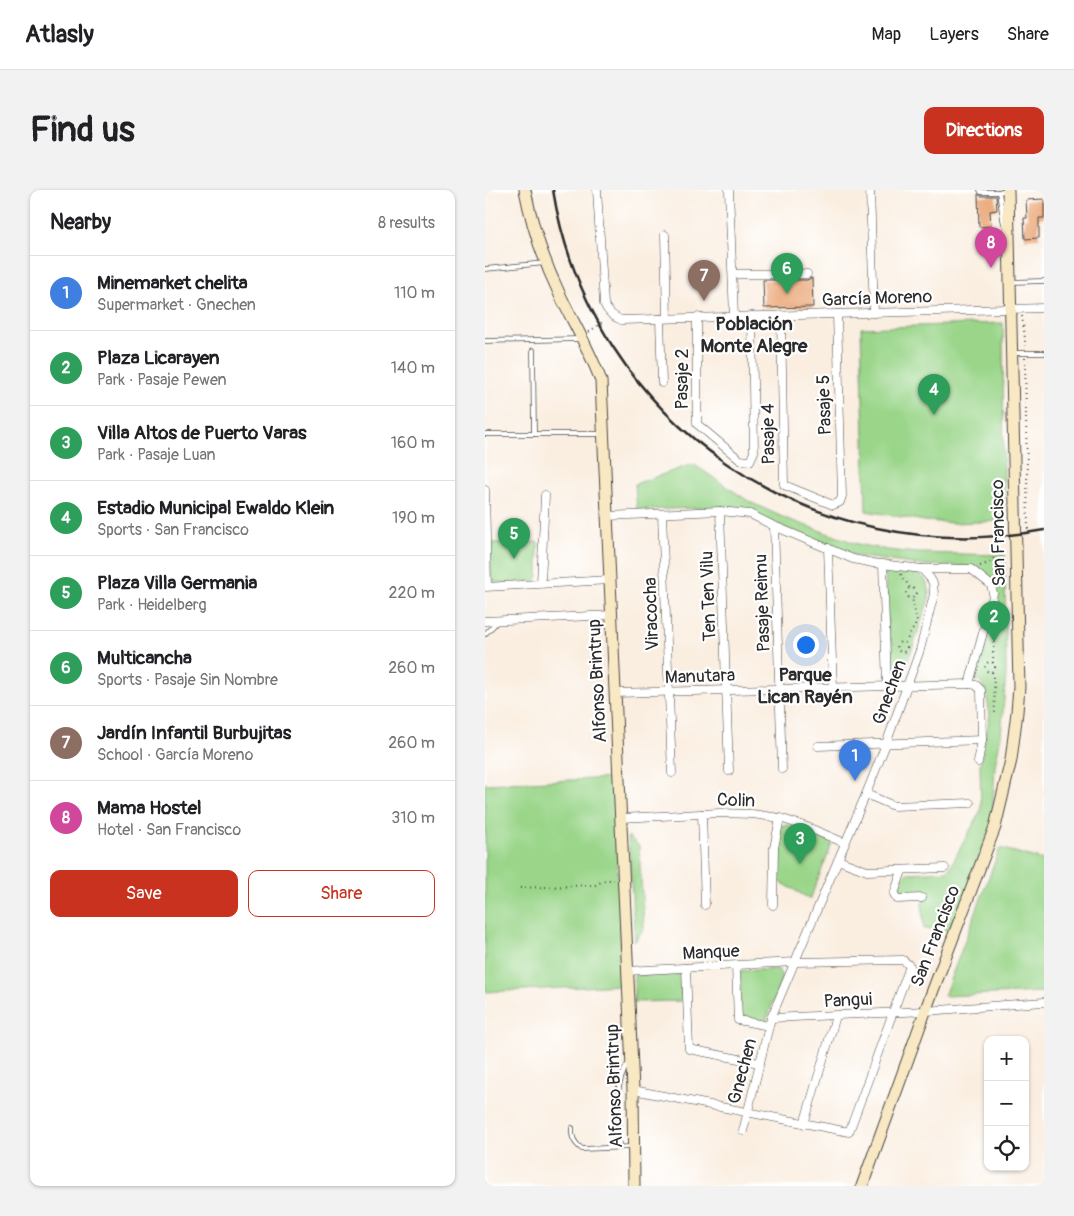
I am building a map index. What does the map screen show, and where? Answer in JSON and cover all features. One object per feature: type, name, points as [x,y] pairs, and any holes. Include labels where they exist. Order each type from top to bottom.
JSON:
[{"type":"main road","name":"Alfonso Brintrup","points":[[525,190],[531,217],[546,263],[593,360],[601,381],[633,1090],[634,1186]]},
{"type":"main road","name":"San Francisco","points":[[862,1186],[995,827],[1011,760],[1019,687],[1012,353],[1016,309],[1010,282],[1009,230],[1004,191]]},
{"type":"street","points":[[597,190],[604,304],[611,315]]},
{"type":"street","points":[[729,190],[735,316]]},
{"type":"street","points":[[871,190],[874,313]]},
{"type":"street","points":[[662,383],[665,235]]},
{"type":"street","points":[[733,274],[807,274]]},
{"type":"street","name":"García Moreno","points":[[611,315],[621,320],[1044,308]]},
{"type":"street","name":"Pasaje 5","points":[[837,314],[842,496]]},
{"type":"street","name":"Pasaje 4","points":[[781,315],[784,485],[833,505],[840,502],[842,496]]},
{"type":"street","name":"Pasaje 2","points":[[697,318],[697,424],[739,460],[750,461],[754,452],[752,316]]},
{"type":"street","points":[[485,490],[486,585],[610,580]]},
{"type":"street","points":[[541,583],[545,495]]},
{"type":"street","points":[[607,516],[720,510],[750,514],[853,559],[923,569],[971,569],[991,585],[993,593],[969,684],[976,685],[981,690],[982,740],[978,762]]},
{"type":"street","name":"Ten Ten Vilu","points":[[720,510],[729,771]]},
{"type":"street","name":"Viracocha","points":[[662,514],[672,774]]},
{"type":"street","name":"Pasaje Reimu","points":[[774,526],[782,769]]},
{"type":"street","points":[[828,548],[833,688]]},
{"type":"street","points":[[883,564],[887,686]]},
{"type":"street","name":"Gnechen","points":[[743,1131],[770,1022],[866,794],[920,650],[934,588],[933,583],[923,569]]},
{"type":"street","points":[[485,621],[612,614]]},
{"type":"street","name":"Manutara","points":[[615,694],[969,684]]},
{"type":"street","points":[[818,746],[982,740]]},
{"type":"street","points":[[866,794],[894,806],[970,803]]},
{"type":"street","name":"Colin","points":[[621,818],[737,813],[780,818],[845,843]]},
{"type":"street","points":[[702,814],[705,905]]},
{"type":"street","points":[[773,905],[774,848],[780,818]]},
{"type":"street","points":[[838,860],[867,871],[945,868]]},
{"type":"street","points":[[902,871],[894,894],[897,899],[923,898]]},
{"type":"street","name":"Manque","points":[[627,971],[795,962],[903,960],[910,966],[893,1013]]},
{"type":"street","name":"Pangui","points":[[736,966],[738,1020],[770,1022],[1044,1002]]},
{"type":"street","points":[[686,968],[689,1049],[759,1063]]},
{"type":"street","points":[[633,1090],[849,1132],[893,1013]]},
{"type":"street","points":[[804,1124],[836,1016]]},
{"type":"lane","points":[[979,190],[981,192],[1004,191]]},
{"type":"lane","points":[[485,269],[546,263]]},
{"type":"lane","points":[[1010,282],[1044,281]]},
{"type":"lane","points":[[485,341],[582,338]]},
{"type":"lane","points":[[533,350],[534,434]]},
{"type":"lane","points":[[1012,353],[1044,353]]},
{"type":"lane","points":[[485,434],[604,434]]},
{"type":"lane","points":[[485,634],[498,621]]},
{"type":"lane","points":[[619,1148],[618,1089],[622,1074],[631,1060]]},
{"type":"lane","points":[[572,1128],[571,1132],[574,1140],[582,1149],[634,1147]]},
{"type":"path","points":[[1016,309],[1025,338],[1027,530]]},
{"type":"path","points":[[582,338],[611,315]]},
{"type":"path","points":[[899,572],[910,588],[916,593],[912,598]]},
{"type":"path","points":[[910,588],[906,591],[905,595],[907,598],[912,598]]},
{"type":"path","points":[[905,643],[901,642],[898,644],[899,651],[906,650],[907,645],[905,643],[917,622],[912,598]]},
{"type":"path","points":[[993,628],[993,663],[995,667],[992,672],[995,714]]},
{"type":"path","points":[[992,672],[987,671],[985,667],[988,663],[993,663]]},
{"type":"path","points":[[520,888],[595,885],[605,880],[623,880]]},
{"type":"green space","points":[[1003,323],[1004,521],[953,523],[925,521],[866,511],[861,328]]},
{"type":"green space","points":[[693,464],[750,502],[787,519],[858,544],[887,550],[918,553],[1005,555],[1006,674],[1001,736],[995,765],[992,823],[952,930],[924,929],[922,904],[925,901],[925,894],[902,896],[899,887],[901,880],[908,873],[948,871],[981,810],[980,764],[990,714],[985,689],[973,675],[996,593],[995,582],[977,568],[919,565],[855,556],[730,507],[637,510],[635,484]]},
{"type":"green space","points":[[538,542],[538,576],[535,581],[496,583],[491,577],[490,543]]},
{"type":"green space","points":[[891,570],[920,574],[928,585],[929,599],[902,679],[890,680],[885,572]]},
{"type":"green space","points":[[614,778],[622,985],[485,992],[485,784]]},
{"type":"green space","points":[[782,825],[788,825],[827,840],[832,844],[810,899],[777,880],[777,848]]},
{"type":"green space","points":[[628,836],[639,846],[644,928],[635,941]]},
{"type":"green space","points":[[1000,848],[1044,860],[1044,992],[944,996]]},
{"type":"green space","points":[[778,969],[782,977],[766,1022],[741,1018],[740,971]]},
{"type":"green space","points":[[681,974],[682,1001],[634,1002],[634,975]]},
{"type":"building","points":[[978,194],[981,196],[996,196],[997,210],[990,211],[991,226],[979,227]]},
{"type":"building","points":[[1044,199],[1044,218],[1039,218],[1039,238],[1025,239],[1024,218],[1027,218],[1026,200]]},
{"type":"building","points":[[812,278],[813,307],[764,308],[763,280],[807,280]]},
{"type":"railway","points":[[553,190],[576,273],[613,347],[664,411],[727,464],[798,503],[876,528],[958,537],[1044,530]]},
{"type":"place","name":"Mama Hostel","points":[[991,268]]},
{"type":"place","name":"Multicancha","points":[[787,294]]},
{"type":"place","name":"Jardín Infantil Burbujitas","points":[[704,301]]},
{"type":"place","name":"Estadio Municipal Ewaldo Klein","points":[[934,415]]},
{"type":"place","name":"Plaza Villa Germania","points":[[514,559]]},
{"type":"place","name":"Plaza Licarayen","points":[[994,642]]},
{"type":"place","name":"Minemarket chelita","points":[[855,781]]},
{"type":"place","name":"Villa Altos de Puerto Varas","points":[[800,864]]},
{"type":"district","name":"Población Monte Alegre","points":[[754,334]]},
{"type":"district","name":"Parque Lican Rayén","points":[[805,685]]}]
